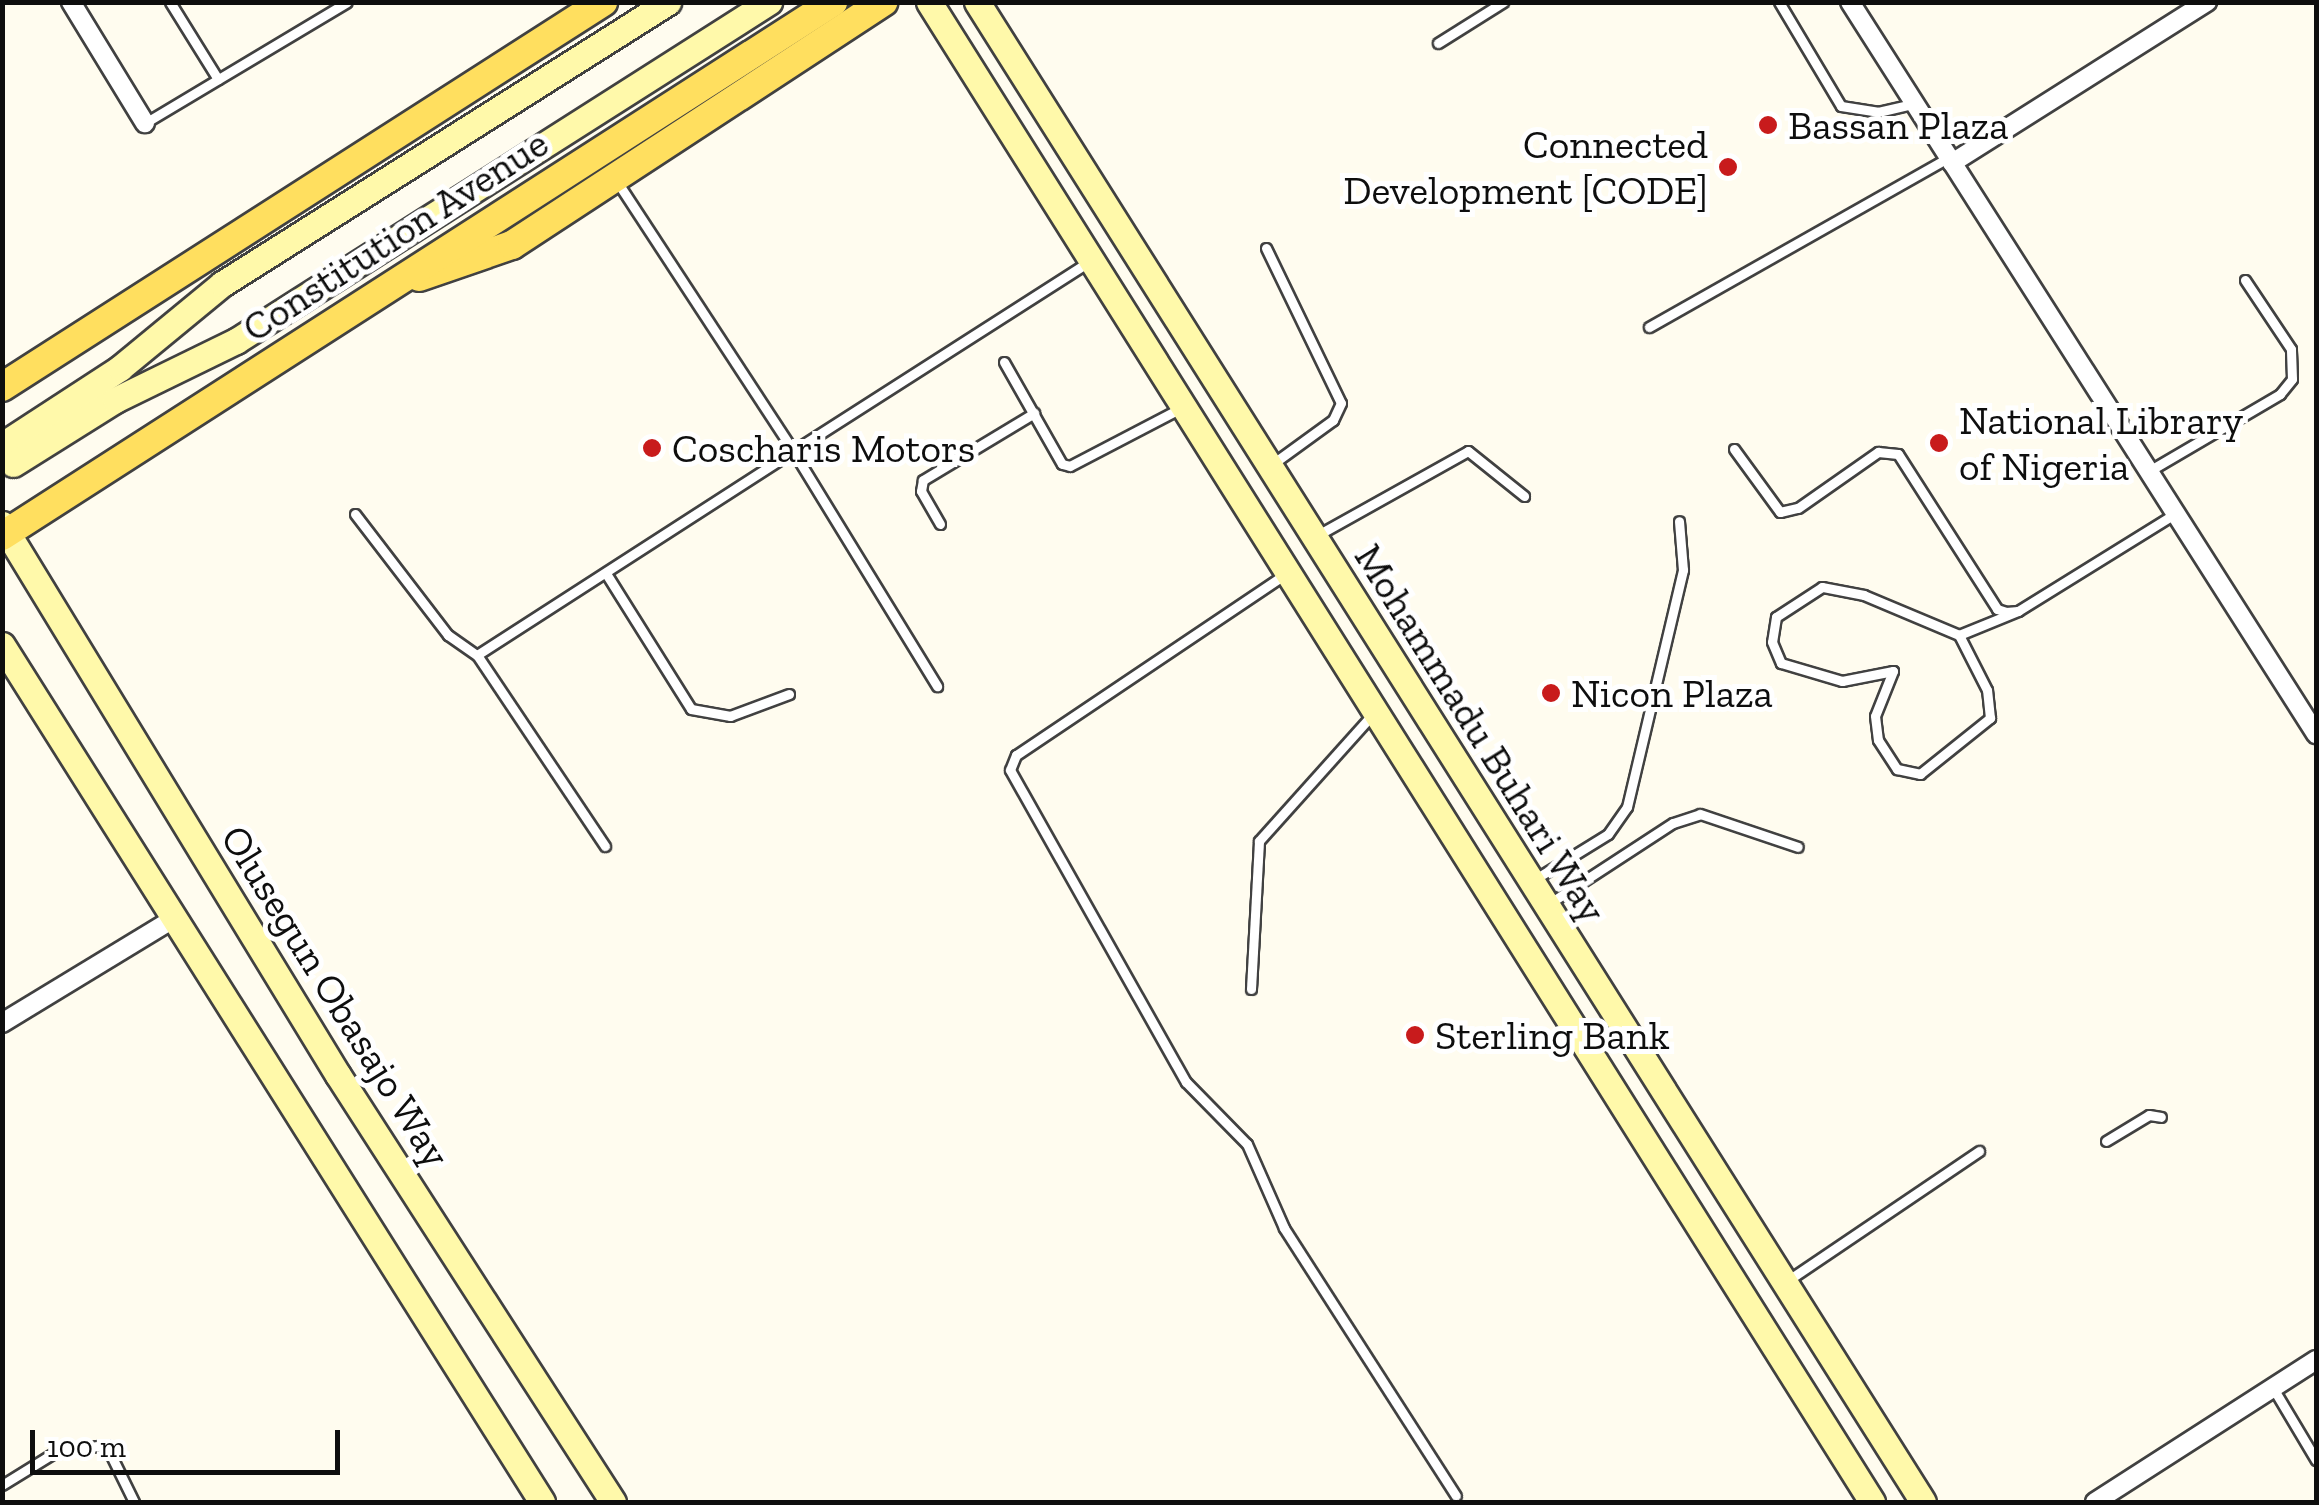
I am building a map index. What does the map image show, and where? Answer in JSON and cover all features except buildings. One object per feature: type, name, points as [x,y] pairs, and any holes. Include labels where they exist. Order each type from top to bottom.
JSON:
[{"type":"main road","name":"Constitution Avenue","points":[[2,388],[603,2]]},
{"type":"main road","name":"Constitution Avenue","points":[[8,455],[222,284],[668,2]]},
{"type":"main road","name":"Constitution Avenue","points":[[8,455],[236,341],[769,2]]},
{"type":"main road","name":"Constitution Avenue","points":[[4,531],[833,2]]},
{"type":"main road","points":[[389,285],[512,245],[884,2]]},
{"type":"main road","name":"Mohammadu Buhari Way","points":[[929,2],[1372,715],[1872,1502]]},
{"type":"main road","name":"Mohammadu Buhari Way","points":[[977,2],[1922,1502]]},
{"type":"main road","name":"Olusegun Obasajo Way","points":[[4,531],[338,1075],[613,1502]]},
{"type":"main road","points":[[1303,602],[1340,581]]},
{"type":"main road","points":[[2,645],[542,1502]]},
{"type":"main road","points":[[1721,1267],[1758,1246]]},
{"type":"street","points":[[1850,2],[2316,734]]},
{"type":"street","points":[[1950,161],[2207,2]]},
{"type":"street","points":[[71,3],[144,122]]},
{"type":"street","points":[[2,1023],[173,919]]},
{"type":"street","points":[[2095,1502],[2316,1360]]},
{"type":"lane","points":[[170,2],[218,78]]},
{"type":"lane","points":[[144,122],[347,2]]},
{"type":"lane","points":[[1438,43],[1503,2]]},
{"type":"lane","points":[[1779,2],[1841,106],[1878,112],[1914,104]]},
{"type":"lane","points":[[1649,327],[1950,161]]},
{"type":"lane","points":[[615,178],[793,451],[936,686]]},
{"type":"lane","points":[[1266,248],[1341,403],[1334,420],[1268,466]]},
{"type":"lane","points":[[477,655],[1090,261]]},
{"type":"lane","points":[[2149,471],[2280,394],[2292,380],[2292,349],[2245,280]]},
{"type":"lane","points":[[1004,362],[1062,464],[1070,466],[1182,408]]},
{"type":"lane","points":[[940,524],[921,492],[922,480],[1034,412]]},
{"type":"lane","points":[[1734,450],[1780,512],[1798,508],[1878,452],[1898,454],[1997,608],[2018,611]]},
{"type":"lane","points":[[1313,538],[1468,451],[1524,496]]},
{"type":"lane","points":[[1960,635],[1986,690],[1990,718],[1920,774],[1896,769],[1878,740],[1875,716],[1893,671],[1842,681],[1781,663],[1772,642],[1776,617],[1822,587],[1864,595],[1960,635],[2018,611],[2176,512]]},
{"type":"lane","points":[[355,514],[448,635],[477,655],[605,846]]},
{"type":"lane","points":[[1530,883],[1608,834],[1627,806],[1683,570],[1679,521]]},
{"type":"lane","points":[[1286,573],[1016,755],[1010,770],[1186,1082],[1247,1144],[1284,1228],[1456,1496]]},
{"type":"lane","points":[[606,575],[691,709],[730,716],[789,694]]},
{"type":"lane","points":[[1251,989],[1259,842],[1372,715]]},
{"type":"lane","points":[[1545,906],[1672,823],[1700,814],[1798,847]]},
{"type":"lane","points":[[2106,1141],[2149,1115],[2161,1117]]},
{"type":"lane","points":[[1783,1284],[1980,1151]]},
{"type":"lane","points":[[2273,1388],[2316,1460]]},
{"type":"lane","points":[[2,1485],[57,1451],[106,1445],[134,1502]]},
{"type":"place","name":"Bassan Plaza","points":[[1768,125]]},
{"type":"place","name":"Connected Development [CODE]","points":[[1728,167]]},
{"type":"place","name":"National Library of Nigeria","points":[[1939,443]]},
{"type":"place","name":"Coscharis Motors","points":[[652,448]]},
{"type":"place","name":"Nicon Plaza","points":[[1551,693]]},
{"type":"place","name":"Sterling Bank","points":[[1415,1035]]}]
